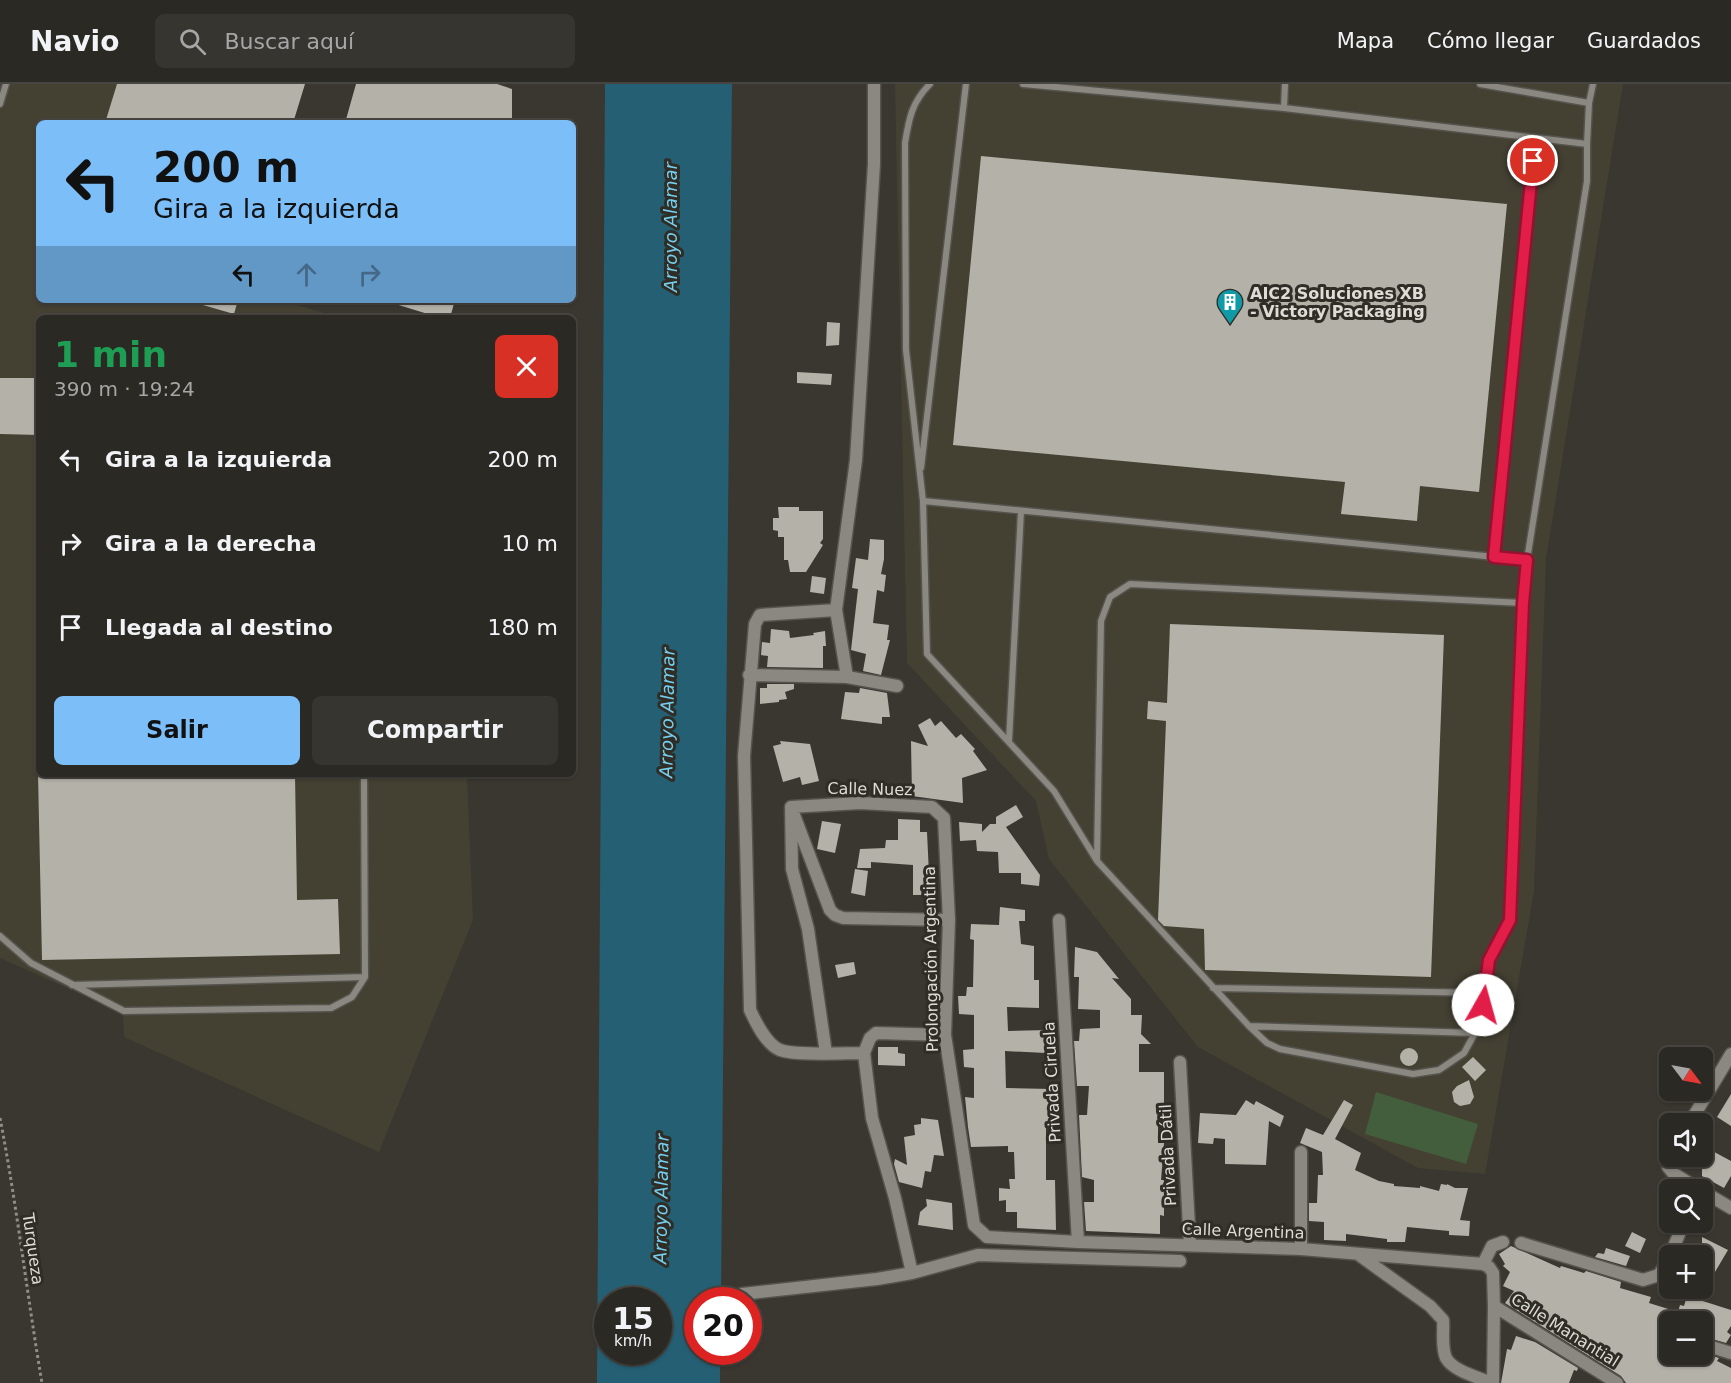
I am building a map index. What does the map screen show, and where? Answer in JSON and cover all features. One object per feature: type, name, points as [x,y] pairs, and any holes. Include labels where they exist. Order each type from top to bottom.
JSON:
[{"type":"street","points":[[847,677],[836,610],[856,460],[874,164],[874,84]]},
{"type":"street","points":[[836,610],[760,615],[755,624],[744,756],[750,1010],[759,1030],[778,1049],[864,1053]]},
{"type":"street","points":[[749,675],[847,677],[897,686]]},
{"type":"street","name":"Calle Nuez","points":[[791,807],[860,803],[932,807],[944,818]]},
{"type":"street","points":[[791,807],[792,869],[808,929],[826,1053]]},
{"type":"street","points":[[791,807],[830,909],[835,915],[843,918],[950,920]]},
{"type":"street","name":"Prolongación Argentina","points":[[944,818],[950,920],[945,1035],[974,1225],[983,1234],[978,1255]]},
{"type":"street","name":"Privada Ciruela","points":[[1059,920],[1078,1242]]},
{"type":"street","points":[[912,1273],[895,1198],[873,1118],[864,1053],[870,1038],[876,1034],[945,1035]]},
{"type":"street","points":[[1696,1113],[1731,1054]]},
{"type":"street","name":"Privada Dátil","points":[[1180,1062],[1190,1245]]},
{"type":"street","points":[[1300,1249],[1301,1152]]},
{"type":"street","points":[[1671,1167],[1673,1173],[1683,1179]]},
{"type":"street","points":[[1713,1198],[1731,1208]]},
{"type":"street","name":"Calle Argentina","points":[[983,1234],[1078,1242],[1300,1249],[1488,1269]]},
{"type":"street","points":[[1357,1254],[1430,1306],[1443,1320],[1444,1348],[1447,1359],[1457,1368],[1492,1383],[1494,1306],[1488,1269],[1492,1246],[1503,1242]]},
{"type":"street","points":[[1521,1243],[1643,1280],[1659,1275]]},
{"type":"street","points":[[762,1292],[877,1279],[912,1273],[978,1255],[1180,1261]]},
{"type":"street","name":"Calle Manantial","points":[[1494,1306],[1617,1383]]},
{"type":"street","points":[[1713,1347],[1731,1353]]},
{"type":"lane","points":[[0,104],[6,84]]},
{"type":"lane","points":[[930,84],[921,93],[910,112],[905,143],[906,350],[922,501],[927,654],[1054,791],[1097,861],[1213,988],[1268,1043],[1280,1049],[1413,1074],[1439,1070],[1464,1053],[1482,1017],[1489,960],[1510,920],[1523,603],[1527,560],[1587,181],[1589,103],[1593,84]]},
{"type":"lane","points":[[920,480],[966,84]]},
{"type":"lane","points":[[1023,84],[1284,108],[1587,144]]},
{"type":"lane","points":[[1284,108],[1286,84]]},
{"type":"lane","points":[[1480,84],[1589,103]]},
{"type":"lane","points":[[1494,557],[1535,138]]},
{"type":"lane","points":[[922,501],[1527,560]]},
{"type":"lane","points":[[1009,741],[1021,511]]},
{"type":"lane","points":[[1097,861],[1101,621],[1110,597],[1130,584],[1523,603]]},
{"type":"lane","points":[[0,936],[31,963],[124,1011],[330,1008],[352,997],[365,977],[364,777]]},
{"type":"lane","points":[[71,985],[365,977]]},
{"type":"lane","points":[[1213,988],[1484,993]]},
{"type":"lane","points":[[1249,1026],[1475,1033]]},
{"type":"path","name":"Turqueza","points":[[0,1118],[10,1169],[42,1383]]},
{"type":"shaded area","points":[[0,84],[305,84],[294,120],[36,120],[36,303],[291,303],[330,315],[36,315],[36,777],[467,777],[473,920],[379,1152],[124,1037],[123,1013],[0,958]]},
{"type":"shaded area","points":[[895,84],[1623,84],[1546,559],[1534,891],[1485,1174],[1418,1168],[1198,1047],[1049,859],[1036,801],[907,663]]},
{"type":"green space","points":[[1376,1092],[1478,1124],[1466,1164],[1365,1134]]},
{"type":"water","name":"Arroyo Alamar","points":[[605,84],[732,84],[721,1287],[684,1287],[684,1365],[720,1365],[720,1383],[597,1383],[597,1365],[672,1365],[672,1287],[598,1287]]},
{"type":"building","points":[[117,84],[305,84],[294,120],[106,120]]},
{"type":"building","points":[[356,84],[497,84],[512,89],[512,120],[346,120]]},
{"type":"building","name":"AIC2 Soluciones XB - Victory Packaging","points":[[981,156],[1507,204],[1479,492],[1420,486],[1417,521],[1341,514],[1345,482],[953,445]]},
{"type":"building","points":[[196,303],[237,303],[234,314]]},
{"type":"building","points":[[392,303],[454,303],[451,315],[431,315]]},
{"type":"building","points":[[827,322],[840,323],[839,345],[826,346]]},
{"type":"building","points":[[797,372],[832,374],[831,385],[797,383]]},
{"type":"building","points":[[0,378],[36,378],[36,435],[0,434]]},
{"type":"building","points":[[778,507],[799,507],[799,511],[823,511],[823,539],[820,543],[823,545],[806,572],[790,572],[788,560],[784,560],[784,537],[778,537],[778,531],[773,530],[773,518],[779,518]]},
{"type":"building","points":[[870,539],[884,540],[881,574],[886,575],[884,592],[877,590],[873,623],[889,625],[887,640],[890,640],[881,675],[863,671],[866,654],[851,650],[858,589],[852,588],[856,558],[868,560]]},
{"type":"building","points":[[812,576],[826,578],[824,594],[810,592]]},
{"type":"building","points":[[1170,624],[1444,635],[1431,977],[1205,970],[1204,929],[1164,926],[1158,920],[1166,721],[1147,719],[1148,701],[1167,703]]},
{"type":"building","points":[[771,629],[789,631],[790,638],[825,631],[826,646],[823,646],[823,668],[767,667],[768,656],[761,655],[762,642],[770,643]]},
{"type":"building","points":[[767,684],[794,684],[794,689],[785,692],[787,699],[760,704],[760,688],[767,688]]},
{"type":"building","points":[[860,688],[887,693],[890,717],[882,717],[882,724],[841,719],[845,692],[859,693]]},
{"type":"building","points":[[930,718],[935,726],[941,721],[956,738],[961,734],[975,749],[973,751],[987,770],[962,778],[963,803],[912,796],[911,741],[928,746],[918,725]]},
{"type":"building","points":[[780,741],[810,744],[819,781],[802,785],[800,777],[783,782],[773,746],[781,744]]},
{"type":"building","points":[[38,777],[295,777],[297,900],[338,899],[340,954],[42,960]]},
{"type":"building","points":[[1016,805],[1023,817],[1006,827],[1040,875],[1039,886],[1021,884],[1021,873],[999,873],[998,852],[977,851],[976,840],[960,841],[959,822],[982,824],[982,832],[990,824],[996,824],[996,817]]},
{"type":"building","points":[[898,819],[920,820],[920,832],[927,832],[930,895],[913,895],[913,865],[871,862],[871,868],[857,868],[860,849],[885,848],[886,840],[898,840]]},
{"type":"building","points":[[822,821],[841,824],[835,853],[817,849]]},
{"type":"building","points":[[855,869],[868,871],[865,896],[851,893]]},
{"type":"building","points":[[1000,907],[1025,910],[1025,921],[1019,921],[1021,944],[1034,946],[1034,980],[1039,980],[1039,1008],[1007,1007],[1008,1031],[1049,1030],[1050,1043],[1046,1043],[1046,1053],[1005,1051],[1006,1088],[1051,1089],[1053,1122],[1046,1122],[1046,1180],[1055,1180],[1056,1230],[1017,1228],[1017,1212],[1006,1212],[1006,1200],[999,1201],[999,1188],[1010,1189],[1009,1179],[1015,1179],[1014,1152],[1008,1152],[1008,1146],[971,1147],[965,1097],[974,1098],[974,1068],[964,1067],[963,1050],[974,1049],[974,1015],[959,1014],[958,996],[966,996],[967,987],[973,987],[974,940],[970,939],[971,924],[999,925]]},
{"type":"building","points":[[1075,947],[1097,952],[1119,979],[1112,978],[1131,999],[1131,1015],[1142,1015],[1141,1034],[1151,1044],[1139,1044],[1139,1072],[1164,1072],[1164,1107],[1158,1107],[1158,1143],[1164,1143],[1161,1180],[1164,1180],[1164,1216],[1160,1215],[1160,1234],[1086,1231],[1084,1202],[1094,1202],[1094,1180],[1082,1177],[1079,1115],[1087,1115],[1089,1086],[1077,1086],[1074,1041],[1079,1041],[1080,1029],[1100,1028],[1100,1010],[1078,1009],[1079,977],[1074,977]]},
{"type":"building","points":[[854,962],[856,974],[838,978],[835,965]]},
{"type":"building","points":[[878,1047],[898,1047],[898,1053],[905,1054],[905,1066],[878,1065]]},
{"type":"building","points":[[1409,1048],[1415,1051],[1418,1057],[1415,1063],[1409,1066],[1403,1063],[1400,1057],[1403,1051]]},
{"type":"building","points":[[1473,1057],[1486,1070],[1475,1081],[1462,1067]]},
{"type":"building","points":[[1469,1080],[1474,1097],[1470,1104],[1460,1106],[1454,1102],[1452,1092],[1457,1086]]},
{"type":"building","points":[[1731,1094],[1731,1126],[1717,1117]]},
{"type":"building","points":[[1246,1100],[1254,1105],[1256,1101],[1284,1116],[1280,1127],[1269,1121],[1266,1165],[1225,1164],[1225,1139],[1214,1138],[1213,1144],[1198,1143],[1200,1113],[1236,1115]]},
{"type":"building","points":[[1344,1100],[1353,1105],[1335,1139],[1361,1153],[1355,1170],[1379,1181],[1394,1184],[1394,1186],[1420,1188],[1420,1186],[1439,1191],[1441,1184],[1455,1188],[1468,1188],[1460,1220],[1470,1221],[1469,1236],[1449,1235],[1449,1231],[1407,1227],[1405,1242],[1387,1242],[1387,1239],[1346,1234],[1346,1241],[1324,1240],[1324,1222],[1309,1221],[1309,1203],[1317,1203],[1318,1175],[1323,1175],[1322,1152],[1300,1143],[1306,1128],[1323,1135]]},
{"type":"building","points":[[921,1118],[938,1120],[944,1156],[934,1155],[931,1172],[925,1171],[922,1188],[899,1182],[894,1164],[895,1159],[907,1165],[904,1137],[915,1135],[914,1125],[921,1124]]},
{"type":"building","points":[[1713,1151],[1731,1161],[1731,1176],[1724,1188],[1713,1182],[1713,1179],[1702,1176],[1702,1167],[1713,1167]]},
{"type":"building","points":[[926,1199],[952,1203],[953,1230],[918,1225],[920,1212],[927,1206]]},
{"type":"building","points":[[1632,1232],[1646,1239],[1640,1253],[1625,1246]]},
{"type":"building","points":[[1702,1237],[1728,1250],[1715,1272],[1713,1271],[1713,1245],[1702,1245]]},
{"type":"building","points":[[1511,1246],[1560,1268],[1561,1266],[1584,1273],[1586,1271],[1621,1282],[1620,1288],[1651,1297],[1649,1303],[1675,1311],[1659,1311],[1659,1365],[1713,1365],[1713,1356],[1719,1358],[1717,1361],[1731,1368],[1731,1383],[1626,1383],[1621,1376],[1505,1303],[1514,1291],[1503,1286],[1510,1272],[1503,1266],[1505,1264],[1499,1254]]},
{"type":"building","points":[[1606,1248],[1630,1256],[1626,1266],[1595,1257],[1598,1253],[1604,1254]]},
{"type":"building","points":[[1686,1299],[1696,1299],[1731,1310],[1731,1326],[1727,1332],[1731,1335],[1726,1343],[1713,1339],[1713,1311],[1678,1311],[1680,1305],[1684,1306]]},
{"type":"building","points":[[1516,1336],[1535,1342],[1578,1368],[1577,1371],[1574,1370],[1569,1383],[1501,1383],[1507,1349],[1511,1350]]},
{"type":"place","name":"AIC2 Soluciones XB - Victory Packaging","points":[[1230,325]]},
{"type":"route","points":[[1483,1005],[1489,960],[1510,920],[1523,603],[1527,560],[1494,557],[1533,161]]}]
